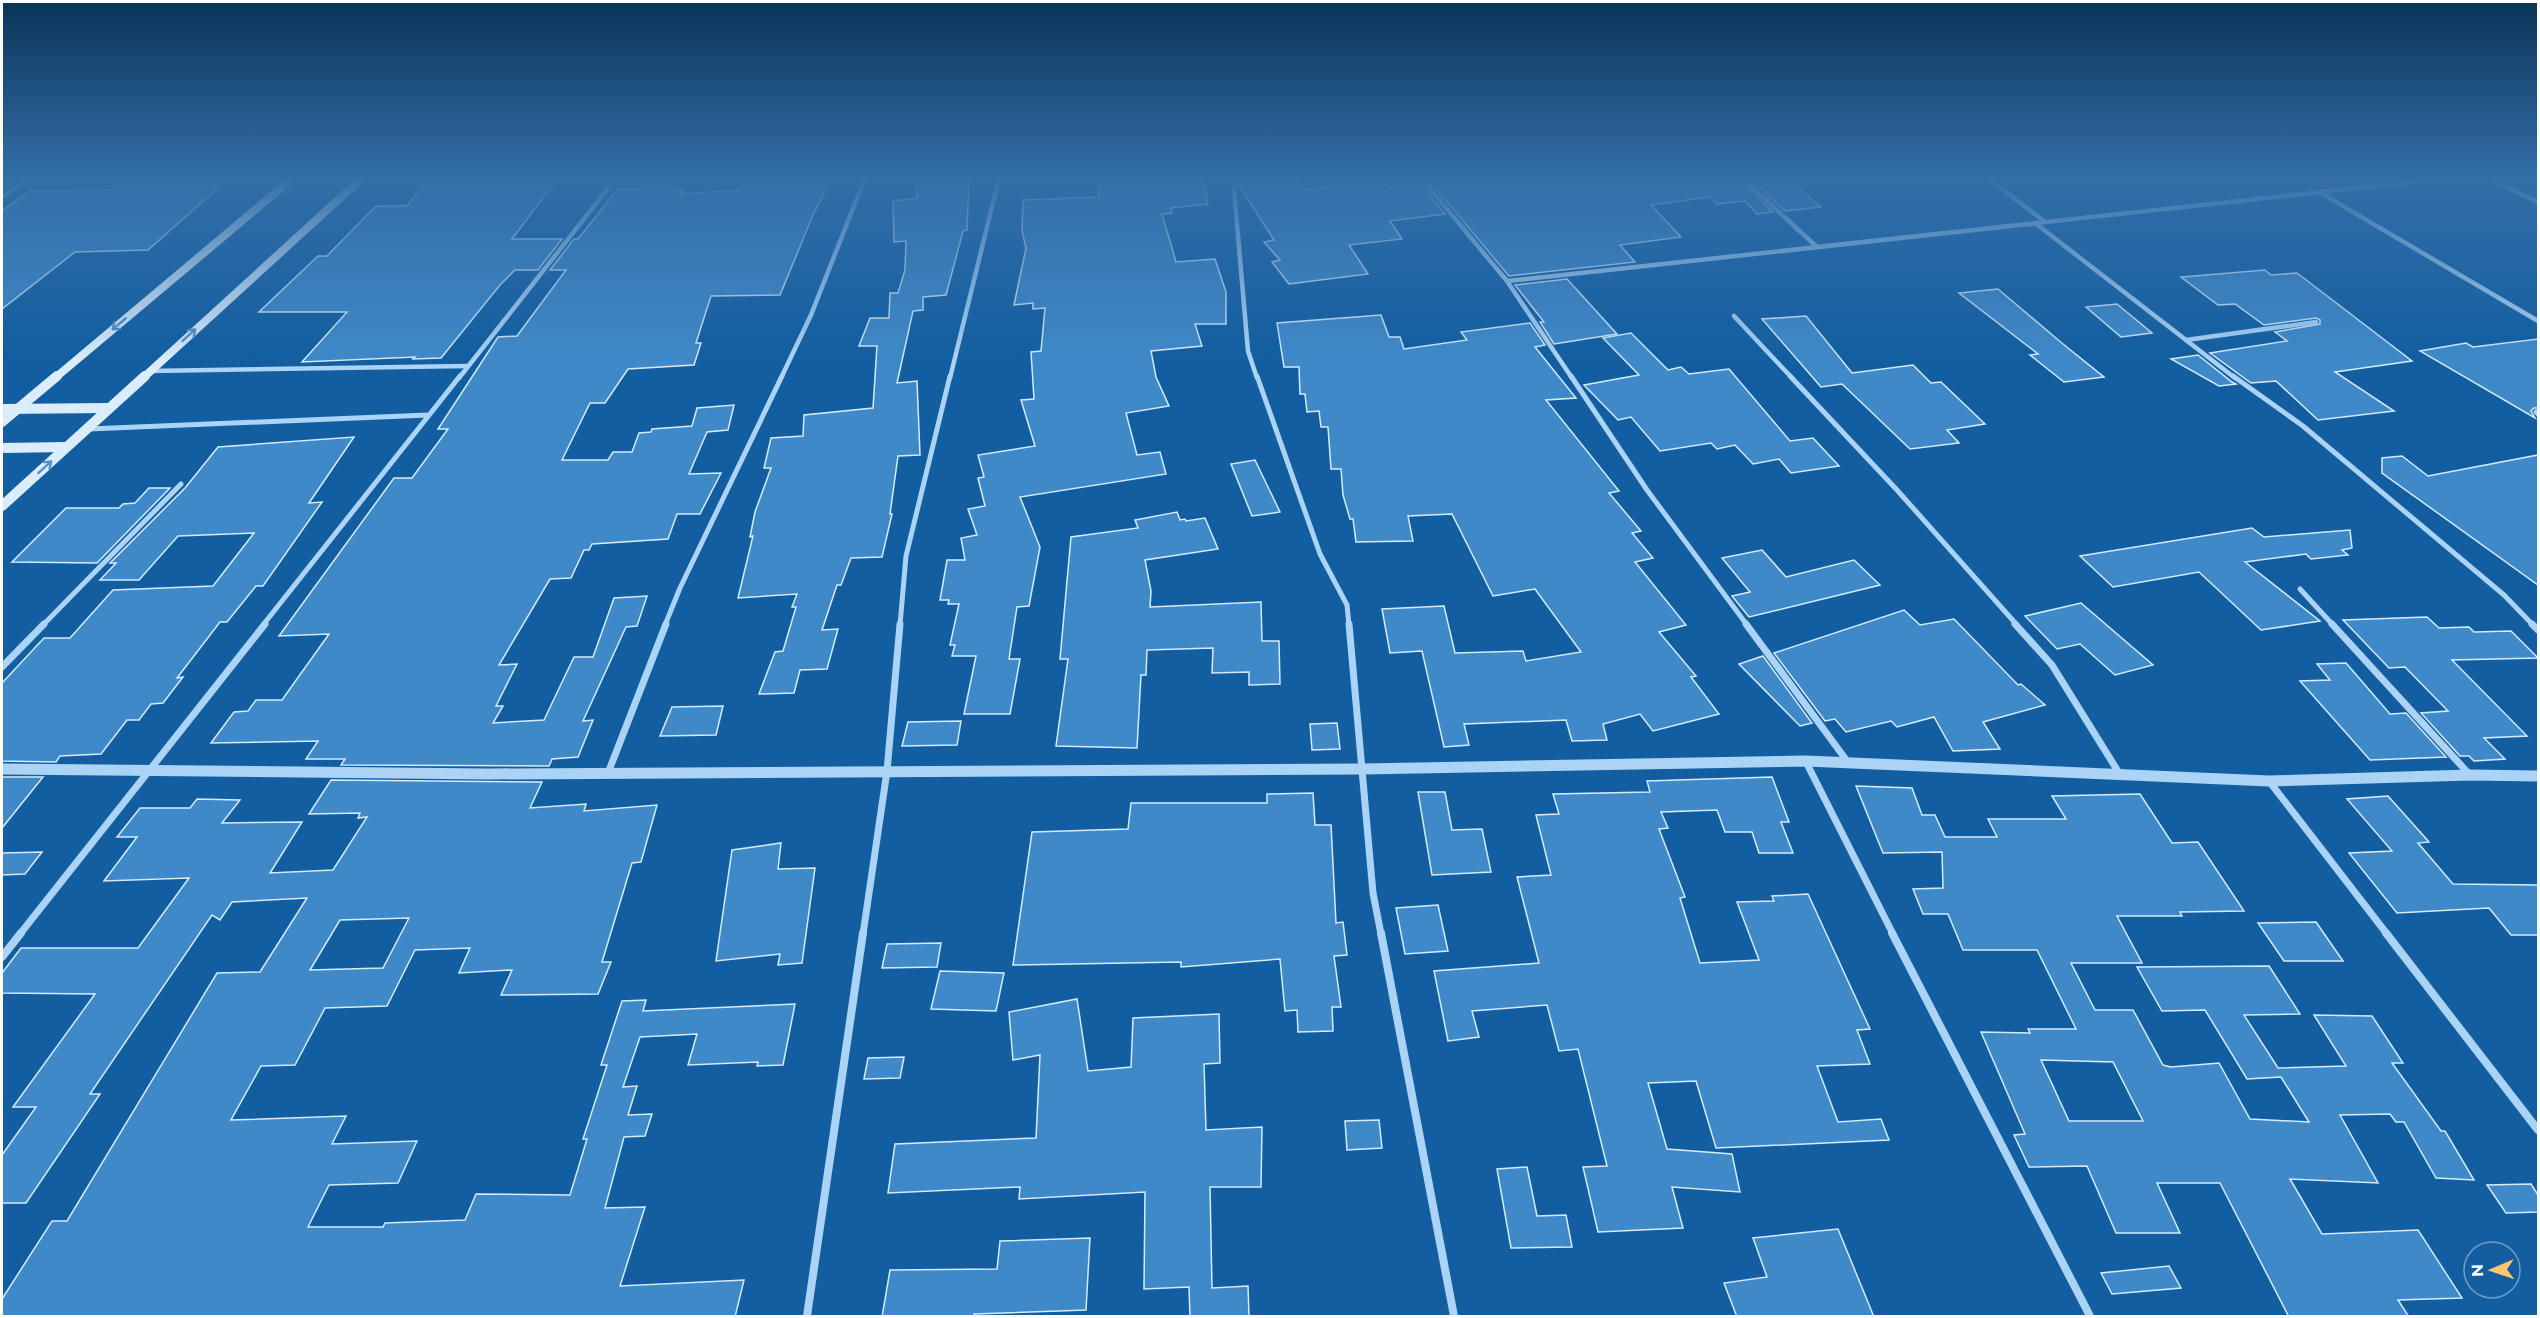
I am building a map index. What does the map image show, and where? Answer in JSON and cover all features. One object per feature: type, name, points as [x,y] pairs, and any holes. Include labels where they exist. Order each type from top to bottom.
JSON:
[{"type":"main road","points":[[2,422],[220,240]]},
{"type":"main road","points":[[2,506],[294,240]]},
{"type":"main road","points":[[2,409],[108,408]]},
{"type":"main road","points":[[2,448],[66,447]]},
{"type":"street","points":[[2,957],[151,771],[567,240]]},
{"type":"street","points":[[608,773],[680,588],[811,315],[841,240]]},
{"type":"street","points":[[807,1317],[887,771],[906,556],[984,240]]},
{"type":"street","points":[[1238,240],[1248,351],[1320,554],[1347,605],[1373,893],[1454,1317]]},
{"type":"street","points":[[1472,240],[1507,281],[1647,490],[1847,762]]},
{"type":"street","points":[[1809,240],[1816,246]]},
{"type":"street","points":[[1507,281],[1878,240]]},
{"type":"street","points":[[2056,240],[2186,340],[2303,426],[2504,595],[2538,630]]},
{"type":"street","points":[[2400,240],[2538,321]]},
{"type":"street","points":[[1734,316],[1897,490],[2052,665],[2119,773]]},
{"type":"street","points":[[2186,340],[2316,322]]},
{"type":"street","points":[[149,371],[467,366]]},
{"type":"street","points":[[85,429],[428,415]]},
{"type":"street","points":[[2,667],[181,484]]},
{"type":"street","points":[[2300,589],[2470,775]]},
{"type":"street","points":[[1806,761],[1948,1046],[2090,1317]]},
{"type":"street","points":[[2,769],[608,773],[1363,769],[1806,761],[2269,781],[2470,775],[2538,777]]},
{"type":"street","points":[[2269,781],[2538,1130]]},
{"type":"building","points":[[2,240],[160,240],[148,250],[75,252],[2,309]]},
{"type":"building","points":[[343,240],[562,240],[538,270],[515,270],[500,285],[441,358],[302,362],[347,312],[259,312],[318,256],[327,256]]},
{"type":"building","points":[[574,240],[803,240],[780,295],[711,296],[696,343],[701,343],[694,365],[628,369],[605,403],[590,403],[562,460],[608,460],[613,452],[632,452],[639,433],[651,432],[652,429],[692,426],[697,408],[734,405],[728,430],[707,432],[689,474],[721,473],[700,514],[677,514],[668,539],[592,544],[589,550],[584,550],[571,578],[550,579],[499,665],[517,664],[496,706],[503,706],[493,723],[544,720],[574,657],[593,657],[614,598],[647,596],[637,626],[626,627],[583,721],[593,720],[578,757],[552,759],[549,766],[341,765],[345,759],[306,759],[318,741],[211,743],[234,712],[248,711],[256,700],[282,700],[329,634],[279,636],[394,478],[412,478],[448,429],[438,429],[498,337],[517,336],[566,270],[550,270]]},
{"type":"building","points":[[894,240],[961,240],[946,295],[923,297],[923,310],[913,311],[897,383],[917,381],[920,455],[898,456],[890,514],[892,514],[882,557],[851,558],[841,585],[837,585],[822,630],[838,629],[827,669],[800,670],[794,693],[759,694],[775,652],[783,651],[796,607],[792,607],[797,594],[738,598],[753,536],[750,537],[755,512],[771,468],[764,468],[771,438],[803,436],[804,415],[873,408],[877,346],[859,346],[870,318],[889,318],[890,293],[898,293],[905,270],[906,241],[894,242]]},
{"type":"building","points":[[1024,240],[1169,240],[1176,262],[1215,259],[1226,292],[1226,324],[1195,324],[1202,346],[1151,351],[1156,377],[1169,406],[1126,413],[1137,455],[1160,452],[1166,474],[1020,497],[1040,547],[1029,606],[1017,607],[1009,659],[1020,659],[1010,714],[964,714],[976,656],[952,656],[955,645],[950,645],[959,604],[948,604],[949,600],[940,600],[947,560],[965,560],[961,538],[977,535],[968,509],[985,506],[978,478],[984,477],[978,455],[1035,446],[1021,400],[1034,399],[1031,352],[1041,351],[1045,308],[1033,309],[1033,303],[1014,305],[1026,248]]},
{"type":"building","points":[[1274,240],[1398,240],[1349,245],[1368,274],[1289,284],[1272,262],[1280,260],[1264,242]]},
{"type":"building","points":[[1478,240],[1662,240],[1620,245],[1635,262],[1509,276]]},
{"type":"building","points":[[2265,270],[2271,275],[2297,273],[2412,361],[2335,372],[2394,411],[2318,420],[2276,381],[2251,383],[2210,353],[2287,341],[2275,332],[2320,324],[2320,320],[2316,318],[2264,325],[2235,304],[2218,305],[2181,277]]},
{"type":"building","points":[[1567,279],[1617,334],[1554,344],[1540,322],[1544,322],[1515,285]]},
{"type":"building","points":[[1998,289],[2104,377],[2064,382],[2030,355],[2038,354],[1959,293]]},
{"type":"building","points":[[2117,304],[2152,333],[2121,337],[2086,307]]},
{"type":"building","points":[[1381,315],[1389,337],[1400,337],[1404,349],[1467,340],[1461,332],[1530,323],[1545,345],[1535,347],[1576,398],[1546,400],[1619,491],[1609,493],[1641,531],[1632,533],[1653,558],[1635,562],[1686,625],[1659,632],[1696,676],[1691,677],[1719,714],[1653,731],[1640,714],[1603,724],[1607,740],[1572,741],[1566,720],[1464,724],[1469,745],[1444,747],[1422,651],[1390,653],[1382,609],[1444,606],[1455,653],[1523,651],[1526,661],[1581,652],[1535,589],[1493,596],[1452,514],[1408,516],[1413,541],[1356,542],[1353,519],[1350,519],[1343,495],[1341,469],[1331,469],[1328,427],[1321,427],[1319,411],[1307,412],[1305,394],[1300,394],[1299,367],[1284,367],[1277,323]]},
{"type":"building","points":[[1806,316],[1852,373],[1913,365],[1931,383],[1941,382],[1985,424],[1947,430],[1959,443],[1910,449],[1842,384],[1821,387],[1762,319]]},
{"type":"building","points":[[1631,333],[1668,370],[1681,367],[1689,374],[1729,369],[1790,441],[1813,438],[1839,466],[1791,473],[1779,459],[1753,464],[1735,445],[1717,449],[1711,443],[1660,451],[1631,417],[1618,420],[1584,385],[1639,375],[1603,338]]},
{"type":"building","points":[[2538,339],[2538,408],[2531,411],[2535,418],[2420,351],[2466,343],[2473,347]]},
{"type":"building","points":[[2198,355],[2236,384],[2219,386],[2171,359]]},
{"type":"building","points":[[354,437],[309,503],[322,502],[263,586],[256,586],[227,622],[220,622],[177,678],[183,677],[163,703],[151,704],[139,720],[127,720],[101,754],[60,756],[56,762],[2,761],[2,683],[44,638],[70,638],[113,590],[213,586],[254,533],[178,536],[139,580],[100,580],[116,563],[110,563],[185,488],[218,447]]},
{"type":"building","points":[[2538,455],[2538,585],[2382,473],[2382,458],[2402,456],[2428,476]]},
{"type":"building","points":[[1255,460],[1280,512],[1252,516],[1231,464]]},
{"type":"building","points":[[149,488],[170,488],[97,563],[12,562],[66,508],[119,508],[123,504],[135,503]]},
{"type":"building","points":[[1177,512],[1180,520],[1205,518],[1218,549],[1145,560],[1151,591],[1150,607],[1261,602],[1262,641],[1279,641],[1280,684],[1249,685],[1249,672],[1212,673],[1213,648],[1147,650],[1146,675],[1141,675],[1137,748],[1056,746],[1068,659],[1060,659],[1071,537],[1138,528],[1135,520]]},
{"type":"building","points":[[2252,528],[2264,537],[2350,530],[2352,548],[2342,550],[2348,555],[2311,559],[2306,554],[2245,562],[2320,621],[2261,630],[2199,572],[2113,587],[2080,556]]},
{"type":"building","points":[[1762,550],[1786,577],[1854,560],[1880,585],[1749,617],[1732,596],[1750,592],[1722,558]]},
{"type":"building","points":[[2081,603],[2153,665],[2115,675],[2080,644],[2057,649],[2025,616]]},
{"type":"building","points":[[1904,610],[1920,625],[1954,619],[2018,685],[2021,684],[2045,705],[1983,722],[2000,749],[1953,751],[1934,717],[1897,727],[1891,721],[1846,732],[1835,719],[1825,721],[1774,653]]},
{"type":"building","points":[[2427,617],[2439,628],[2469,627],[2474,632],[2511,631],[2538,658],[2452,660],[2527,736],[2484,738],[2505,759],[2474,761],[2469,756],[2460,756],[2421,713],[2448,711],[2405,667],[2389,668],[2343,620]]},
{"type":"building","points":[[1763,656],[1812,723],[1800,726],[1739,664]]},
{"type":"building","points":[[2346,663],[2390,714],[2406,713],[2446,757],[2370,760],[2300,681],[2330,680],[2317,664]]},
{"type":"building","points":[[723,706],[716,735],[660,736],[672,707]]},
{"type":"building","points":[[961,721],[957,745],[902,746],[908,722]]},
{"type":"building","points":[[1337,723],[1340,749],[1312,750],[1310,724]]},
{"type":"building","points":[[2,777],[43,777],[2,828]]},
{"type":"building","points":[[1772,777],[1789,822],[1781,822],[1793,853],[1759,853],[1752,832],[1725,832],[1717,810],[1661,812],[1668,828],[1659,829],[1685,897],[1680,898],[1700,963],[1759,960],[1737,902],[1774,901],[1772,896],[1808,894],[1870,1029],[1857,1030],[1870,1064],[1817,1066],[1838,1122],[1881,1119],[1889,1140],[1716,1148],[1696,1081],[1648,1083],[1667,1149],[1732,1154],[1740,1192],[1672,1187],[1683,1228],[1598,1232],[1583,1167],[1607,1166],[1578,1049],[1559,1051],[1547,1005],[1472,1011],[1479,1037],[1448,1041],[1434,971],[1539,963],[1517,877],[1551,875],[1536,815],[1559,814],[1553,794],[1650,792],[1647,781]]},
{"type":"building","points":[[331,780],[542,782],[530,808],[586,804],[584,811],[657,805],[641,862],[632,863],[602,962],[611,962],[598,994],[501,995],[512,970],[459,973],[470,948],[415,950],[387,1006],[325,1008],[295,1065],[261,1066],[231,1120],[346,1116],[332,1144],[417,1141],[398,1183],[329,1185],[308,1227],[383,1227],[385,1223],[465,1220],[476,1194],[570,1195],[587,1139],[583,1139],[607,1065],[601,1065],[622,1001],[646,1000],[643,1011],[795,1004],[783,1065],[757,1066],[758,1062],[688,1065],[697,1034],[640,1037],[623,1087],[637,1086],[628,1115],[652,1114],[645,1136],[624,1137],[605,1208],[645,1207],[620,1286],[744,1280],[735,1317],[2,1317],[2,1299],[52,1221],[67,1221],[217,973],[260,972],[307,898],[232,902],[220,920],[212,915],[90,1094],[100,1094],[26,1203],[2,1203],[2,1155],[36,1107],[13,1107],[95,994],[2,993],[2,973],[21,948],[138,948],[189,878],[104,881],[137,837],[117,837],[140,808],[190,808],[197,799],[240,800],[222,823],[302,822],[270,873],[333,870],[367,817],[358,818],[360,813],[309,814]],"holes":[[[409,918],[383,968],[310,970],[340,920]]]},
{"type":"building","points":[[1856,786],[1912,788],[1922,815],[1935,815],[1945,837],[1997,837],[1988,819],[2066,819],[2052,796],[2140,794],[2172,843],[2198,842],[2244,911],[2180,912],[2182,916],[2117,916],[2142,963],[2071,963],[2095,1010],[2133,1010],[2163,1065],[2171,1067],[2219,1063],[2250,1119],[2309,1122],[2281,1077],[2247,1079],[2205,1010],[2162,1011],[2137,967],[2269,966],[2300,1014],[2244,1015],[2278,1068],[2346,1066],[2314,1015],[2372,1016],[2403,1063],[2392,1063],[2441,1131],[2445,1131],[2474,1180],[2436,1178],[2404,1122],[2396,1122],[2390,1114],[2340,1115],[2378,1183],[2290,1179],[2322,1234],[2418,1230],[2462,1298],[2398,1300],[2409,1317],[2289,1317],[2220,1183],[2157,1183],[2180,1233],[2116,1233],[2087,1166],[2029,1167],[2014,1135],[2025,1134],[1981,1032],[2030,1033],[2028,1029],[2076,1029],[2037,950],[1963,950],[1948,914],[1923,914],[1913,889],[1943,888],[1942,852],[1883,853]],"holes":[[[2041,1060],[2113,1062],[2143,1121],[2069,1121]]]},
{"type":"building","points":[[1418,792],[1445,792],[1452,830],[1482,829],[1491,872],[1432,875]]},
{"type":"building","points":[[1313,793],[1315,825],[1331,825],[1336,923],[1343,922],[1347,955],[1334,956],[1341,1007],[1332,1007],[1333,1031],[1298,1032],[1297,1010],[1285,1011],[1280,959],[1181,967],[1181,962],[1013,965],[1032,832],[1128,829],[1131,803],[1267,803],[1267,794]]},
{"type":"building","points":[[2388,796],[2429,842],[2418,843],[2453,884],[2538,885],[2538,935],[2511,935],[2489,908],[2397,913],[2349,853],[2392,851],[2347,799]]},
{"type":"building","points":[[781,843],[778,869],[815,868],[802,963],[778,965],[780,954],[716,961],[732,850]]},
{"type":"building","points":[[42,852],[25,874],[2,875],[2,853]]},
{"type":"building","points":[[1438,905],[1448,951],[1405,954],[1396,908]]},
{"type":"building","points":[[2316,922],[2343,961],[2284,961],[2258,923]]},
{"type":"building","points":[[941,943],[937,967],[882,968],[887,944]]},
{"type":"building","points":[[940,971],[1004,973],[996,1011],[931,1009]]},
{"type":"building","points":[[1077,999],[1088,1071],[1131,1067],[1133,1018],[1219,1014],[1220,1063],[1204,1064],[1206,1130],[1262,1127],[1261,1187],[1210,1187],[1212,1288],[1248,1286],[1249,1317],[1190,1317],[1189,1287],[1144,1289],[1145,1192],[1019,1199],[1020,1187],[888,1193],[895,1144],[1036,1138],[1040,1055],[1013,1060],[1009,1012]]},
{"type":"building","points":[[904,1057],[900,1078],[864,1079],[868,1058]]},
{"type":"building","points":[[1379,1120],[1382,1148],[1347,1150],[1345,1121]]},
{"type":"building","points":[[1527,1167],[1537,1216],[1566,1215],[1572,1247],[1511,1248],[1497,1169]]},
{"type":"building","points":[[2531,1184],[2538,1195],[2538,1212],[2506,1213],[2487,1185]]},
{"type":"building","points":[[1838,1229],[1874,1317],[1737,1317],[1724,1283],[1767,1277],[1753,1238]]},
{"type":"building","points":[[1090,1238],[1086,1310],[974,1314],[974,1317],[882,1317],[890,1270],[997,1269],[1000,1241]]},
{"type":"building","points":[[2169,1266],[2181,1288],[2112,1294],[2101,1273]]}]
